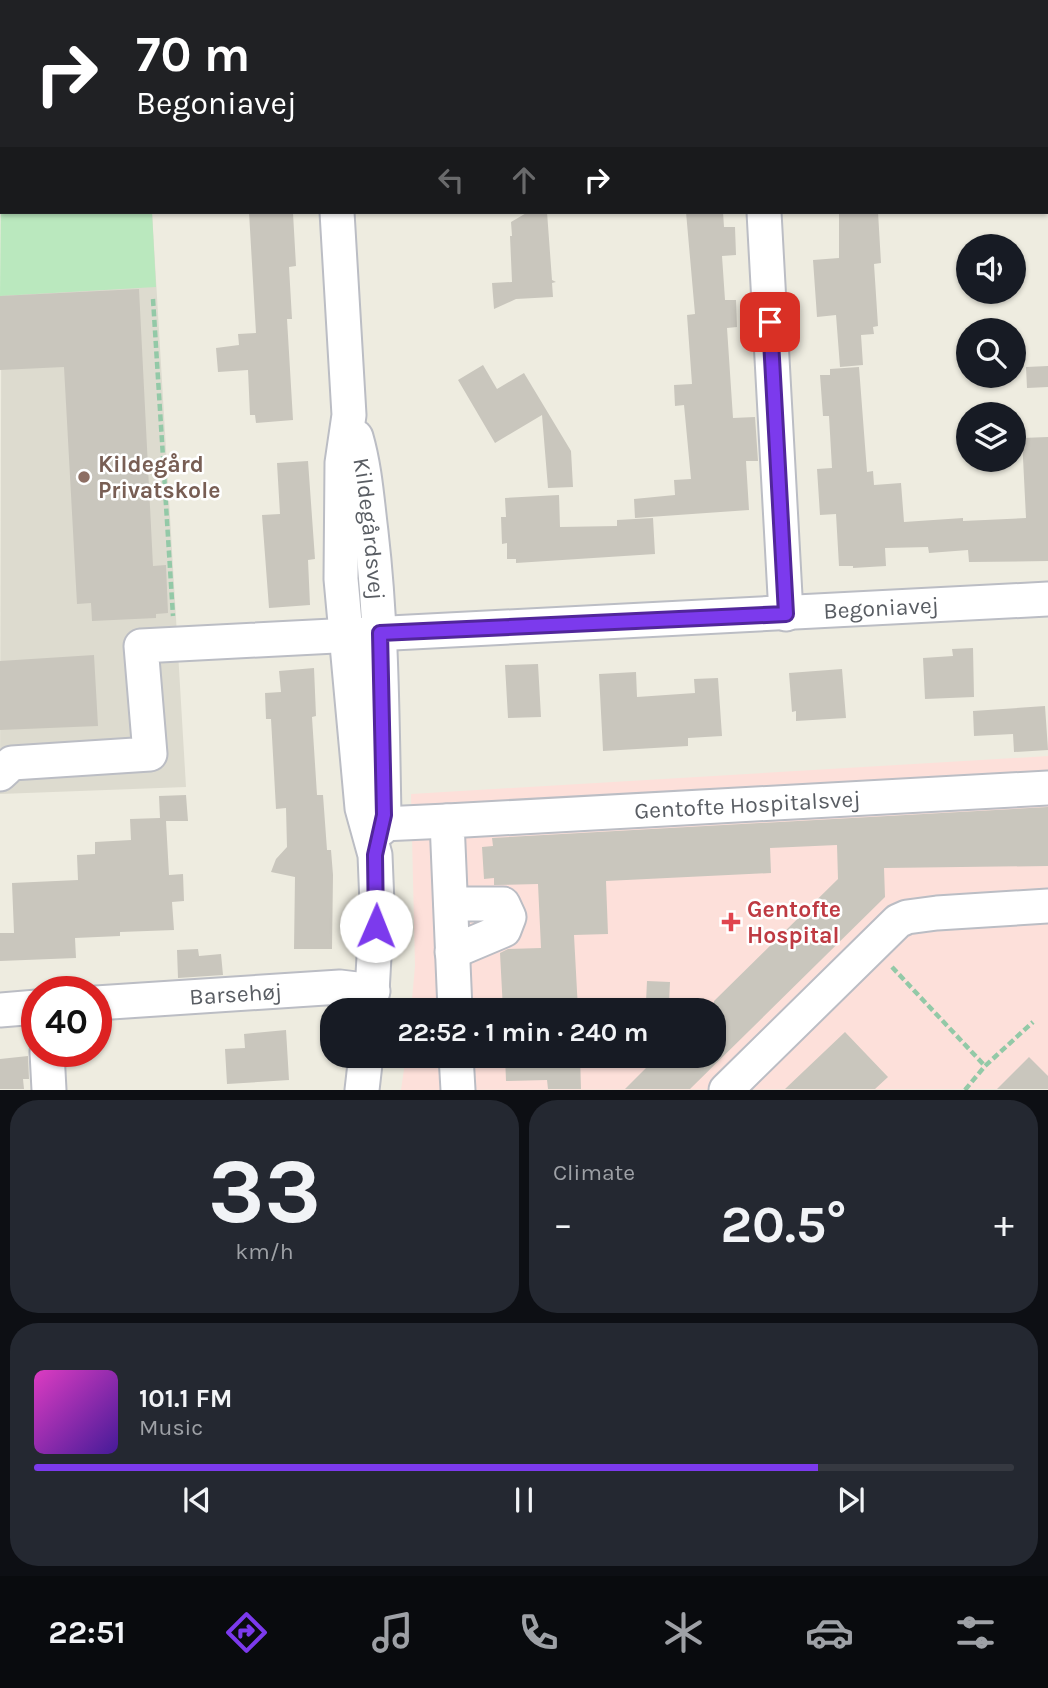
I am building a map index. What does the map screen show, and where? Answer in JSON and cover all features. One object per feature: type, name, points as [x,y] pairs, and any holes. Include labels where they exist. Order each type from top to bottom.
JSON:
[{"type":"street","name":"Kildegårdsvej","points":[[337,214],[349,415],[342,463],[341,579],[362,808],[378,839]]},
{"type":"street","points":[[764,214],[786,614]]},
{"type":"street","name":"Kildegårdsvej","points":[[349,415],[362,459],[380,633],[384,815],[378,839],[372,998]]},
{"type":"street","name":"Begoniavej","points":[[0,774],[12,763],[150,754],[141,646],[1048,599]]},
{"type":"street","name":"Gentofte Hospitalsvej","points":[[378,839],[446,821],[1048,788]]},
{"type":"street","points":[[446,821],[455,998]]},
{"type":"street","points":[[451,904],[503,904],[509,917],[504,930],[453,951]]},
{"type":"street","points":[[726,1090],[871,945],[889,928],[907,917],[1048,906]]},
{"type":"street","name":"Barsehøj","points":[[112,1002],[340,988],[367,998]]},
{"type":"street","points":[[0,1010],[21,1008]]},
{"type":"street","points":[[48,1067],[49,1090]]},
{"type":"street","points":[[362,1090],[365,1068]]},
{"type":"street","points":[[457,1068],[458,1090]]},
{"type":"path","points":[[153,299],[175,644]]},
{"type":"path","points":[[871,945],[985,1066]]},
{"type":"path","points":[[965,1090],[985,1066],[1033,1022]]},
{"type":"shaded area","name":"Kildegård Privatskole","points":[[2,214],[152,214],[186,787],[0,794]]},
{"type":"shaded area","name":"Gentofte Hospital","points":[[1048,756],[1048,1089],[401,1090],[404,1068],[726,1068],[726,998],[412,998],[415,966],[411,794]]},
{"type":"green space","points":[[1,214],[152,214],[156,287],[0,296]]},
{"type":"building","points":[[249,214],[293,214],[296,266],[289,267],[292,319],[287,319],[293,420],[256,423],[255,415],[250,415],[248,370],[218,372],[216,348],[239,345],[238,334],[256,333]]},
{"type":"building","points":[[525,214],[547,214],[552,280],[556,282],[552,283],[553,297],[516,299],[494,309],[492,283],[512,282],[511,222]]},
{"type":"building","points":[[686,214],[723,214],[724,227],[735,227],[736,255],[722,256],[725,300],[736,300],[737,327],[727,328],[733,418],[755,417],[758,461],[746,461],[749,510],[635,518],[634,499],[675,495],[674,480],[691,479],[684,405],[675,406],[674,385],[692,384],[687,315],[695,314]]},
{"type":"building","points":[[839,214],[878,214],[881,263],[874,264],[878,326],[873,327],[874,334],[861,335],[863,365],[840,367],[836,315],[817,317],[813,260],[839,258]]},
{"type":"building","points":[[139,289],[153,566],[166,565],[168,613],[156,614],[156,618],[92,621],[91,603],[77,604],[64,367],[0,370],[0,296]]},
{"type":"building","points":[[483,365],[497,389],[524,373],[571,451],[573,487],[548,488],[542,415],[495,443],[458,380]]},
{"type":"building","points":[[1048,366],[1048,387],[1027,388],[1026,367]]},
{"type":"building","points":[[859,367],[867,472],[873,471],[874,485],[901,483],[904,522],[1026,518],[1024,472],[1026,472],[1026,438],[1048,437],[1048,561],[969,562],[968,550],[929,553],[928,547],[885,548],[886,566],[839,566],[836,514],[820,515],[817,469],[832,468],[829,416],[823,416],[820,375],[830,375],[830,369]]},
{"type":"building","points":[[308,461],[315,559],[308,560],[310,605],[269,608],[262,515],[280,514],[277,463]]},
{"type":"building","points":[[559,495],[560,527],[617,526],[617,520],[653,518],[655,554],[516,563],[516,559],[507,559],[507,543],[502,544],[501,517],[506,517],[505,498]]},
{"type":"building","points":[[973,648],[974,697],[925,699],[923,658],[953,656],[952,649]]},
{"type":"building","points":[[94,655],[98,726],[0,730],[0,661]]},
{"type":"building","points":[[538,664],[541,717],[508,718],[505,665]]},
{"type":"building","points":[[314,668],[316,716],[312,717],[317,795],[323,795],[327,850],[331,850],[333,875],[332,949],[294,949],[295,877],[271,872],[276,859],[287,847],[286,808],[276,809],[271,719],[266,719],[265,693],[281,692],[279,671]]},
{"type":"building","points":[[842,669],[846,718],[796,721],[796,711],[792,712],[789,673]]},
{"type":"building","points":[[636,672],[637,697],[695,693],[694,679],[718,678],[722,736],[688,738],[688,746],[603,751],[599,674]]},
{"type":"building","points":[[1045,706],[1048,750],[1014,752],[1013,734],[974,736],[973,711]]},
{"type":"building","points":[[186,795],[188,821],[166,821],[169,875],[183,874],[184,901],[172,902],[174,930],[120,932],[120,936],[75,938],[76,958],[0,961],[0,933],[14,933],[12,883],[78,880],[77,855],[95,854],[95,842],[131,840],[130,819],[160,818],[159,796]]},
{"type":"building","points":[[1048,807],[1048,866],[884,868],[885,897],[726,1054],[726,998],[717,998],[838,879],[837,845],[770,848],[771,873],[606,881],[608,934],[574,935],[577,998],[502,998],[500,953],[508,949],[541,948],[538,884],[494,885],[494,878],[484,879],[482,847],[493,846],[492,838]]},
{"type":"building","points":[[198,949],[199,956],[221,954],[223,975],[178,978],[177,950]]},
{"type":"building","points":[[647,981],[670,982],[669,998],[646,998]]},
{"type":"building","points":[[286,1030],[289,1080],[227,1084],[225,1049],[245,1048],[244,1034]]},
{"type":"building","points":[[845,1032],[888,1077],[875,1089],[785,1089]]},
{"type":"building","points":[[21,1057],[21,1067],[28,1067],[29,1079],[23,1079],[24,1089],[0,1089],[0,1059]]},
{"type":"building","points":[[1029,1057],[1048,1076],[1048,1089],[997,1089]]},
{"type":"building","points":[[506,1068],[580,1068],[581,1089],[548,1089],[547,1080],[506,1081]]},
{"type":"building","points":[[646,1068],[711,1068],[690,1089],[625,1089]]},
{"type":"place","name":"Kildegård Privatskole","points":[[84,477]]},
{"type":"place","name":"Gentofte Hospital","points":[[731,922]]},
{"type":"route","points":[[376,926],[375,855],[384,815],[380,633],[786,614],[770,322]]}]
